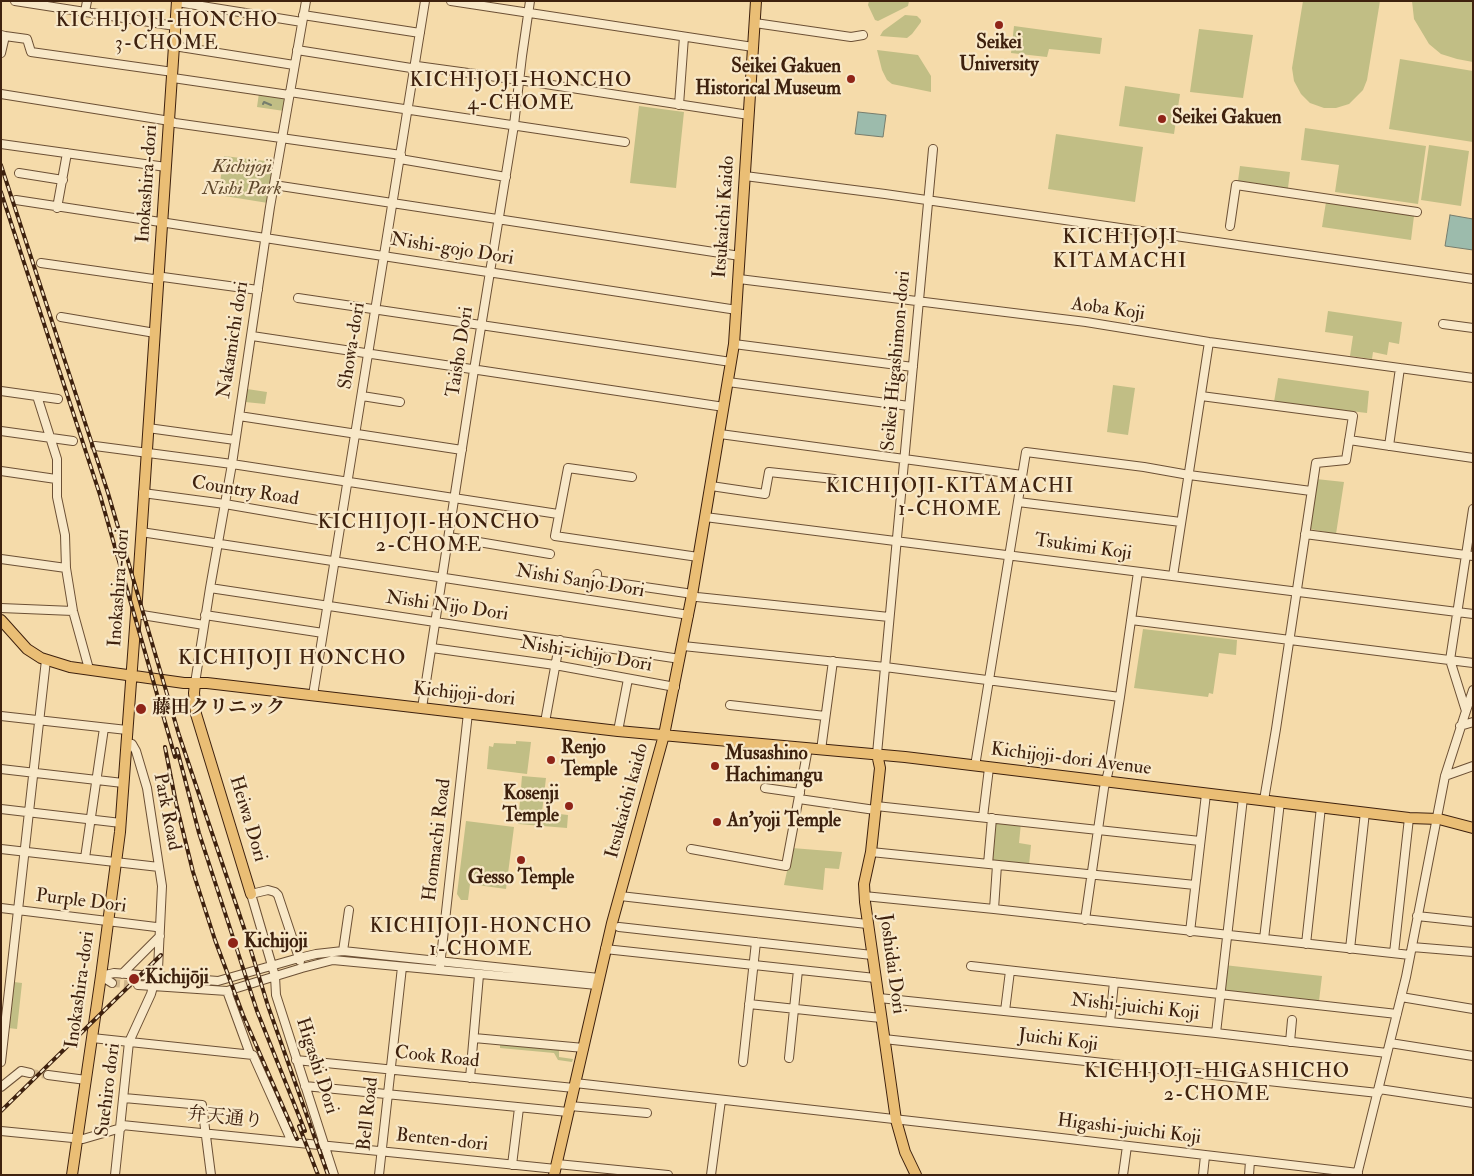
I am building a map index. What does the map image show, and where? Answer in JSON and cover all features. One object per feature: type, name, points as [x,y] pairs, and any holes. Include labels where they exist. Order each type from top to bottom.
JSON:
[{"type":"main road","name":"Itsukaichi Kaido","points":[[720,434],[734,344],[737,310],[756,1]]},
{"type":"main road","name":"Inokashira-dori","points":[[72,1175],[117,863],[121,823],[177,2]]},
{"type":"main road","name":"Itsukaichi kaido","points":[[556,1169],[598,981],[664,735],[675,687],[720,434]]},
{"type":"main road","name":"Kichijoji-dori","points":[[1,620],[27,649],[46,660],[63,666],[195,683],[664,735]]},
{"type":"main road","name":"Heiwa Dori","points":[[195,683],[194,703],[196,714],[251,894]]},
{"type":"main road","name":"Kichijoji-dori Avenue","points":[[664,735],[877,754],[1409,818],[1436,819],[1473,828]]},
{"type":"main road","name":"Joshidai Dori","points":[[877,754],[880,768],[864,896],[896,1120],[906,1152],[916,1175]]},
{"type":"street","points":[[15,1],[176,26]]},
{"type":"street","points":[[85,12],[86,1]]},
{"type":"street","name":"Nakamichi dori","points":[[195,683],[232,464],[265,239],[306,1]]},
{"type":"street","name":"Showa-dori","points":[[313,696],[425,1]]},
{"type":"street","points":[[451,1],[753,47]]},
{"type":"street","name":"Taisho Dori","points":[[422,708],[514,125],[530,1]]},
{"type":"street","points":[[177,2],[420,33]]},
{"type":"street","points":[[755,23],[851,36],[863,35]]},
{"type":"street","points":[[1,53],[3,35],[27,39],[31,52],[289,93],[625,142]]},
{"type":"street","points":[[679,105],[684,36]]},
{"type":"street","points":[[174,46],[294,65]]},
{"type":"street","points":[[297,50],[412,68],[519,80],[749,115]]},
{"type":"street","points":[[1,94],[175,123],[282,137],[506,176]]},
{"type":"street","points":[[1,144],[166,167]]},
{"type":"street","name":"Seikei Higashimon-dori","points":[[877,754],[933,149]]},
{"type":"street","points":[[57,208],[67,153]]},
{"type":"street","points":[[20,173],[63,180]]},
{"type":"street","points":[[745,176],[1473,279]]},
{"type":"street","points":[[274,185],[740,256]]},
{"type":"street","points":[[1230,226],[1236,185],[1417,212]]},
{"type":"street","name":"Nishi-gojo Dori","points":[[16,200],[57,208],[737,310]]},
{"type":"street","points":[[41,263],[153,279],[163,277],[258,290]]},
{"type":"street","name":"Aoba Koji","points":[[739,279],[1086,322],[1208,342],[1473,378]]},
{"type":"street","points":[[298,298],[376,308],[731,362]]},
{"type":"street","points":[[60,318],[155,333]]},
{"type":"street","points":[[1443,324],[1473,328]]},
{"type":"street","points":[[252,336],[724,407]]},
{"type":"street","points":[[1173,576],[1208,342]]},
{"type":"street","points":[[734,344],[913,367]]},
{"type":"street","points":[[1389,446],[1400,368]]},
{"type":"street","points":[[728,382],[910,406]]},
{"type":"street","points":[[1,391],[58,399]]},
{"type":"street","points":[[37,396],[57,459],[57,497],[65,535],[66,568],[74,611],[89,669]]},
{"type":"street","points":[[362,396],[400,402]]},
{"type":"street","points":[[1201,396],[1352,416],[1346,460],[1316,464],[1264,800]]},
{"type":"street","points":[[239,416],[462,450]]},
{"type":"street","points":[[148,428],[235,440]]},
{"type":"street","points":[[1,431],[73,441]]},
{"type":"street","points":[[720,434],[1022,475]]},
{"type":"street","points":[[1349,440],[1473,458]]},
{"type":"street","points":[[96,446],[232,464],[558,514]]},
{"type":"street","points":[[975,766],[1026,452],[1311,491]]},
{"type":"street","points":[[632,476],[568,468],[555,536],[698,557]]},
{"type":"street","points":[[1,471],[56,479]]},
{"type":"street","points":[[711,486],[765,494],[769,472],[834,479]]},
{"type":"street","name":"Country Road","points":[[144,493],[225,504],[341,524]]},
{"type":"street","points":[[1018,502],[1181,522]]},
{"type":"street","points":[[1466,712],[1450,660],[1457,612],[1469,556],[1473,509]]},
{"type":"street","name":"Tsukimi Koji","points":[[705,517],[1009,554],[1138,572],[1296,590],[1473,614]]},
{"type":"street","name":"Nishi Sanjo Dori","points":[[141,532],[689,615]]},
{"type":"street","points":[[1305,534],[1469,556]]},
{"type":"street","points":[[449,537],[550,554]]},
{"type":"street","points":[[1,559],[66,568]]},
{"type":"street","points":[[1085,920],[1138,572]]},
{"type":"street","points":[[597,574],[596,580],[697,597],[889,617]]},
{"type":"street","name":"Nishi Nijo Dori","points":[[210,588],[680,659]]},
{"type":"street","points":[[1,608],[74,611]]},
{"type":"street","points":[[136,614],[204,625]]},
{"type":"street","points":[[205,615],[323,633]]},
{"type":"street","points":[[1131,620],[1473,663]]},
{"type":"street","points":[[545,722],[560,640]]},
{"type":"street","points":[[683,646],[885,667],[1120,697]]},
{"type":"street","name":"Nishi-ichijo Dori","points":[[432,648],[555,665],[675,687]]},
{"type":"street","points":[[1,1062],[46,660]]},
{"type":"street","points":[[821,750],[833,662]]},
{"type":"street","points":[[618,731],[628,679]]},
{"type":"street","points":[[1357,1174],[1401,997],[1445,776],[1473,690]]},
{"type":"street","points":[[730,705],[826,716]]},
{"type":"street","name":"Honmachi Road","points":[[439,970],[468,713]]},
{"type":"street","points":[[1,716],[127,730]]},
{"type":"street","points":[[1460,726],[1473,722]]},
{"type":"street","points":[[85,858],[104,728]]},
{"type":"street","name":"Park Road","points":[[126,743],[132,744],[136,751],[147,788],[162,894]]},
{"type":"street","points":[[691,849],[786,866],[808,748]]},
{"type":"street","points":[[1445,776],[1473,766]]},
{"type":"street","points":[[983,817],[989,768]]},
{"type":"street","points":[[1,769],[123,783]]},
{"type":"street","points":[[765,788],[799,796],[875,808],[983,817],[1200,841]]},
{"type":"street","points":[[1190,932],[1206,794]]},
{"type":"street","points":[[1216,1033],[1243,798]]},
{"type":"street","points":[[1264,939],[1280,802]]},
{"type":"street","points":[[1306,944],[1321,807]]},
{"type":"street","points":[[1,809],[121,823]]},
{"type":"street","points":[[1350,949],[1366,812]]},
{"type":"street","points":[[988,864],[992,818]]},
{"type":"street","points":[[1394,953],[1409,818]]},
{"type":"street","points":[[1,849],[159,867]]},
{"type":"street","points":[[871,852],[1195,885]]},
{"type":"street","points":[[994,909],[997,865]]},
{"type":"street","points":[[251,894],[268,890],[276,894],[302,968]]},
{"type":"street","name":"Suehiro dori","points":[[116,1175],[129,1042],[157,976],[162,894]]},
{"type":"street","name":"Heiwa Dori","points":[[251,894],[272,965]]},
{"type":"street","points":[[620,896],[867,924]]},
{"type":"street","points":[[864,896],[1410,955]]},
{"type":"street","name":"Purple Dori","points":[[1,908],[156,927]]},
{"type":"street","points":[[343,951],[349,910]]},
{"type":"street","points":[[1417,916],[1473,922]]},
{"type":"street","points":[[619,927],[872,955]]},
{"type":"street","points":[[122,974],[160,936]]},
{"type":"street","points":[[743,1062],[756,942]]},
{"type":"street","points":[[1412,947],[1473,952]]},
{"type":"street","points":[[606,950],[875,978]]},
{"type":"street","points":[[101,976],[114,973],[218,981],[299,958],[343,951],[598,981]]},
{"type":"street","points":[[138,984],[227,990],[333,960],[479,975],[598,981]]},
{"type":"street","name":"Higashi Dori","points":[[272,965],[275,976],[276,995],[334,1175]]},
{"type":"street","points":[[971,966],[1397,1014]]},
{"type":"street","name":"Bell Road","points":[[379,1175],[402,967]]},
{"type":"street","points":[[789,1058],[798,970]]},
{"type":"street","points":[[1005,1011],[1010,971]]},
{"type":"street","points":[[470,1078],[479,975]]},
{"type":"street","points":[[101,976],[112,982]]},
{"type":"street","points":[[1110,1022],[1114,982]]},
{"type":"street","points":[[227,990],[250,1054]]},
{"type":"street","points":[[1401,997],[1473,1009]]},
{"type":"street","name":"Nishi-juichi Koji","points":[[879,998],[1387,1053]]},
{"type":"street","points":[[749,1004],[881,1018]]},
{"type":"street","points":[[1290,1042],[1292,1020]]},
{"type":"street","points":[[92,1038],[254,1055],[292,1142]]},
{"type":"street","points":[[474,1038],[584,1048]]},
{"type":"street","name":"Juichi Koji","points":[[884,1039],[1378,1092],[1473,1104]]},
{"type":"street","points":[[1390,1043],[1473,1056]]},
{"type":"street","name":"Cook Road","points":[[296,1060],[470,1078],[721,1100]]},
{"type":"street","points":[[1,1086],[21,1071],[30,1073]]},
{"type":"street","points":[[48,1075],[86,1080]]},
{"type":"street","points":[[305,1086],[519,1108],[647,1113]]},
{"type":"street","points":[[124,1098],[202,1105],[210,1175]]},
{"type":"street","points":[[711,1175],[721,1100]]},
{"type":"street","name":"Higashi-juichi Koji","points":[[721,1100],[1357,1174]]},
{"type":"street","points":[[512,1165],[519,1108]]},
{"type":"street","name":"弁天通り","points":[[1,1131],[83,1139],[122,1127],[325,1146]]},
{"type":"street","name":"Benten-dori","points":[[325,1146],[556,1169],[668,1175]]},
{"type":"street","points":[[1123,1175],[1127,1146]]},
{"type":"street","points":[[1203,1175],[1205,1156]]},
{"type":"street","points":[[1249,1175],[1250,1161]]},
{"type":"green space","points":[[869,1],[909,1],[908,6],[878,21],[875,20],[868,5]]},
{"type":"green space","points":[[1303,1],[1380,1],[1367,80],[1363,90],[1349,104],[1336,108],[1324,108],[1310,103],[1301,94],[1294,81],[1292,68]]},
{"type":"green space","points":[[1412,1],[1473,1],[1473,62],[1441,54],[1429,44],[1414,19]]},
{"type":"green space","points":[[905,15],[917,16],[921,20],[912,34],[907,38],[880,36],[883,31]]},
{"type":"green space","points":[[1014,26],[1102,38],[1100,54],[1049,49],[1047,57],[1011,53]]},
{"type":"green space","points":[[1199,29],[1253,35],[1243,98],[1190,92]]},
{"type":"green space","points":[[877,50],[918,55],[931,76],[931,92],[892,84],[887,80],[882,70]]},
{"type":"green space","points":[[1400,59],[1473,71],[1473,142],[1389,129]]},
{"type":"green space","points":[[1125,86],[1180,94],[1174,134],[1119,126]]},
{"type":"green space","points":[[259,93],[286,97],[284,111],[257,107]]},
{"type":"green space","points":[[639,106],[684,112],[676,188],[630,183]]},
{"type":"green space","points":[[1305,128],[1426,146],[1418,204],[1335,192],[1339,165],[1301,160]]},
{"type":"green space","points":[[1056,134],[1143,147],[1135,202],[1048,189]]},
{"type":"green space","points":[[1429,145],[1469,151],[1461,206],[1421,200]]},
{"type":"green space","name":"Kichijoji Nishi Park","points":[[224,156],[274,162],[268,203],[218,195]]},
{"type":"green space","points":[[1240,166],[1290,172],[1288,188],[1238,181]]},
{"type":"green space","points":[[1326,202],[1414,216],[1411,240],[1322,227]]},
{"type":"green space","points":[[1328,311],[1402,322],[1399,344],[1389,342],[1387,355],[1373,352],[1372,359],[1350,356],[1353,336],[1325,332]]},
{"type":"green space","points":[[1278,378],[1369,391],[1367,413],[1274,402]]},
{"type":"green space","points":[[1113,385],[1135,388],[1128,435],[1107,432]]},
{"type":"green space","points":[[247,389],[267,392],[265,404],[245,402]]},
{"type":"green space","points":[[1316,479],[1344,482],[1336,534],[1310,529]]},
{"type":"green space","points":[[1143,629],[1237,640],[1236,655],[1219,653],[1213,694],[1209,693],[1208,697],[1134,688]]},
{"type":"green space","points":[[516,741],[531,742],[527,774],[487,769],[489,746],[493,747],[494,743],[516,744]]},
{"type":"green space","points":[[522,776],[546,778],[542,812],[568,815],[567,828],[518,824]]},
{"type":"green space","points":[[466,821],[514,827],[506,889],[470,884],[468,900],[461,900],[457,894]]},
{"type":"green space","points":[[998,821],[1021,823],[1019,843],[1031,845],[1029,865],[992,861],[994,824]]},
{"type":"green space","points":[[792,848],[842,852],[839,869],[825,868],[823,890],[784,885]]},
{"type":"green space","points":[[1224,965],[1322,976],[1319,1001],[1220,990]]},
{"type":"green space","points":[[14,982],[22,983],[17,1029],[8,1028]]},
{"type":"green space","points":[[500,1044],[559,1050],[559,1057],[573,1059],[572,1062],[558,1060],[554,1053],[500,1048]]},
{"type":"shaded area","points":[[858,112],[886,115],[883,137],[855,134]]},
{"type":"shaded area","points":[[1450,215],[1473,219],[1473,250],[1445,246]]},
{"type":"waterway","points":[[263,104],[264,102],[271,105]]},
{"type":"tunnel","points":[[112,983],[138,985]]},
{"type":"tunnel","points":[[30,1073],[48,1075]]},
{"type":"railway","points":[[1,165],[108,493],[179,735],[245,931],[268,1006],[328,1175]]},
{"type":"railway","points":[[1,192],[100,495],[175,757]]},
{"type":"railway","points":[[165,747],[176,803],[193,872],[215,940],[243,1015],[297,1139]]},
{"type":"railway","points":[[177,749],[199,833],[257,1011],[305,1131]]},
{"type":"railway","points":[[1,1111],[161,955]]},
{"type":"railway","points":[[299,1126],[318,1175]]},
{"type":"place","name":"Seikei University","points":[[999,25]]},
{"type":"place","name":"Seikei Gakuen Historical Museum","points":[[851,79]]},
{"type":"place","name":"Seikei Gakuen","points":[[1162,119]]},
{"type":"place","name":"藤田クリニック","points":[[141,709]]},
{"type":"place","name":"Renjo Temple","points":[[551,760]]},
{"type":"place","name":"Musashino Hachimangu","points":[[715,766]]},
{"type":"place","name":"Kosenji Temple","points":[[569,806]]},
{"type":"place","name":"An'yoji Temple","points":[[717,822]]},
{"type":"place","name":"Gesso Temple","points":[[521,860]]},
{"type":"place","name":"Kichijoji","points":[[233,943]]},
{"type":"place","name":"Kichijōji","points":[[134,979]]},
{"type":"district","name":"KICHIJOJI-HONCHO 3-CHOME","points":[[167,34]]},
{"type":"district","name":"KICHIJOJI-HONCHO 4-CHOME","points":[[521,94]]},
{"type":"district","name":"KICHIJOJI KITAMACHI","points":[[1120,250]]},
{"type":"district","name":"KICHIJOJI-KITAMACHI 1-CHOME","points":[[950,500]]},
{"type":"district","name":"KICHIJOJI-HONCHO 2-CHOME","points":[[429,536]]},
{"type":"district","name":"KICHIJOJI HONCHO","points":[[292,659]]},
{"type":"district","name":"KICHIJOJI-HONCHO 1-CHOME","points":[[481,940]]},
{"type":"district","name":"KICHIJOJI-HIGASHICHO 2-CHOME","points":[[1217,1084]]}]
